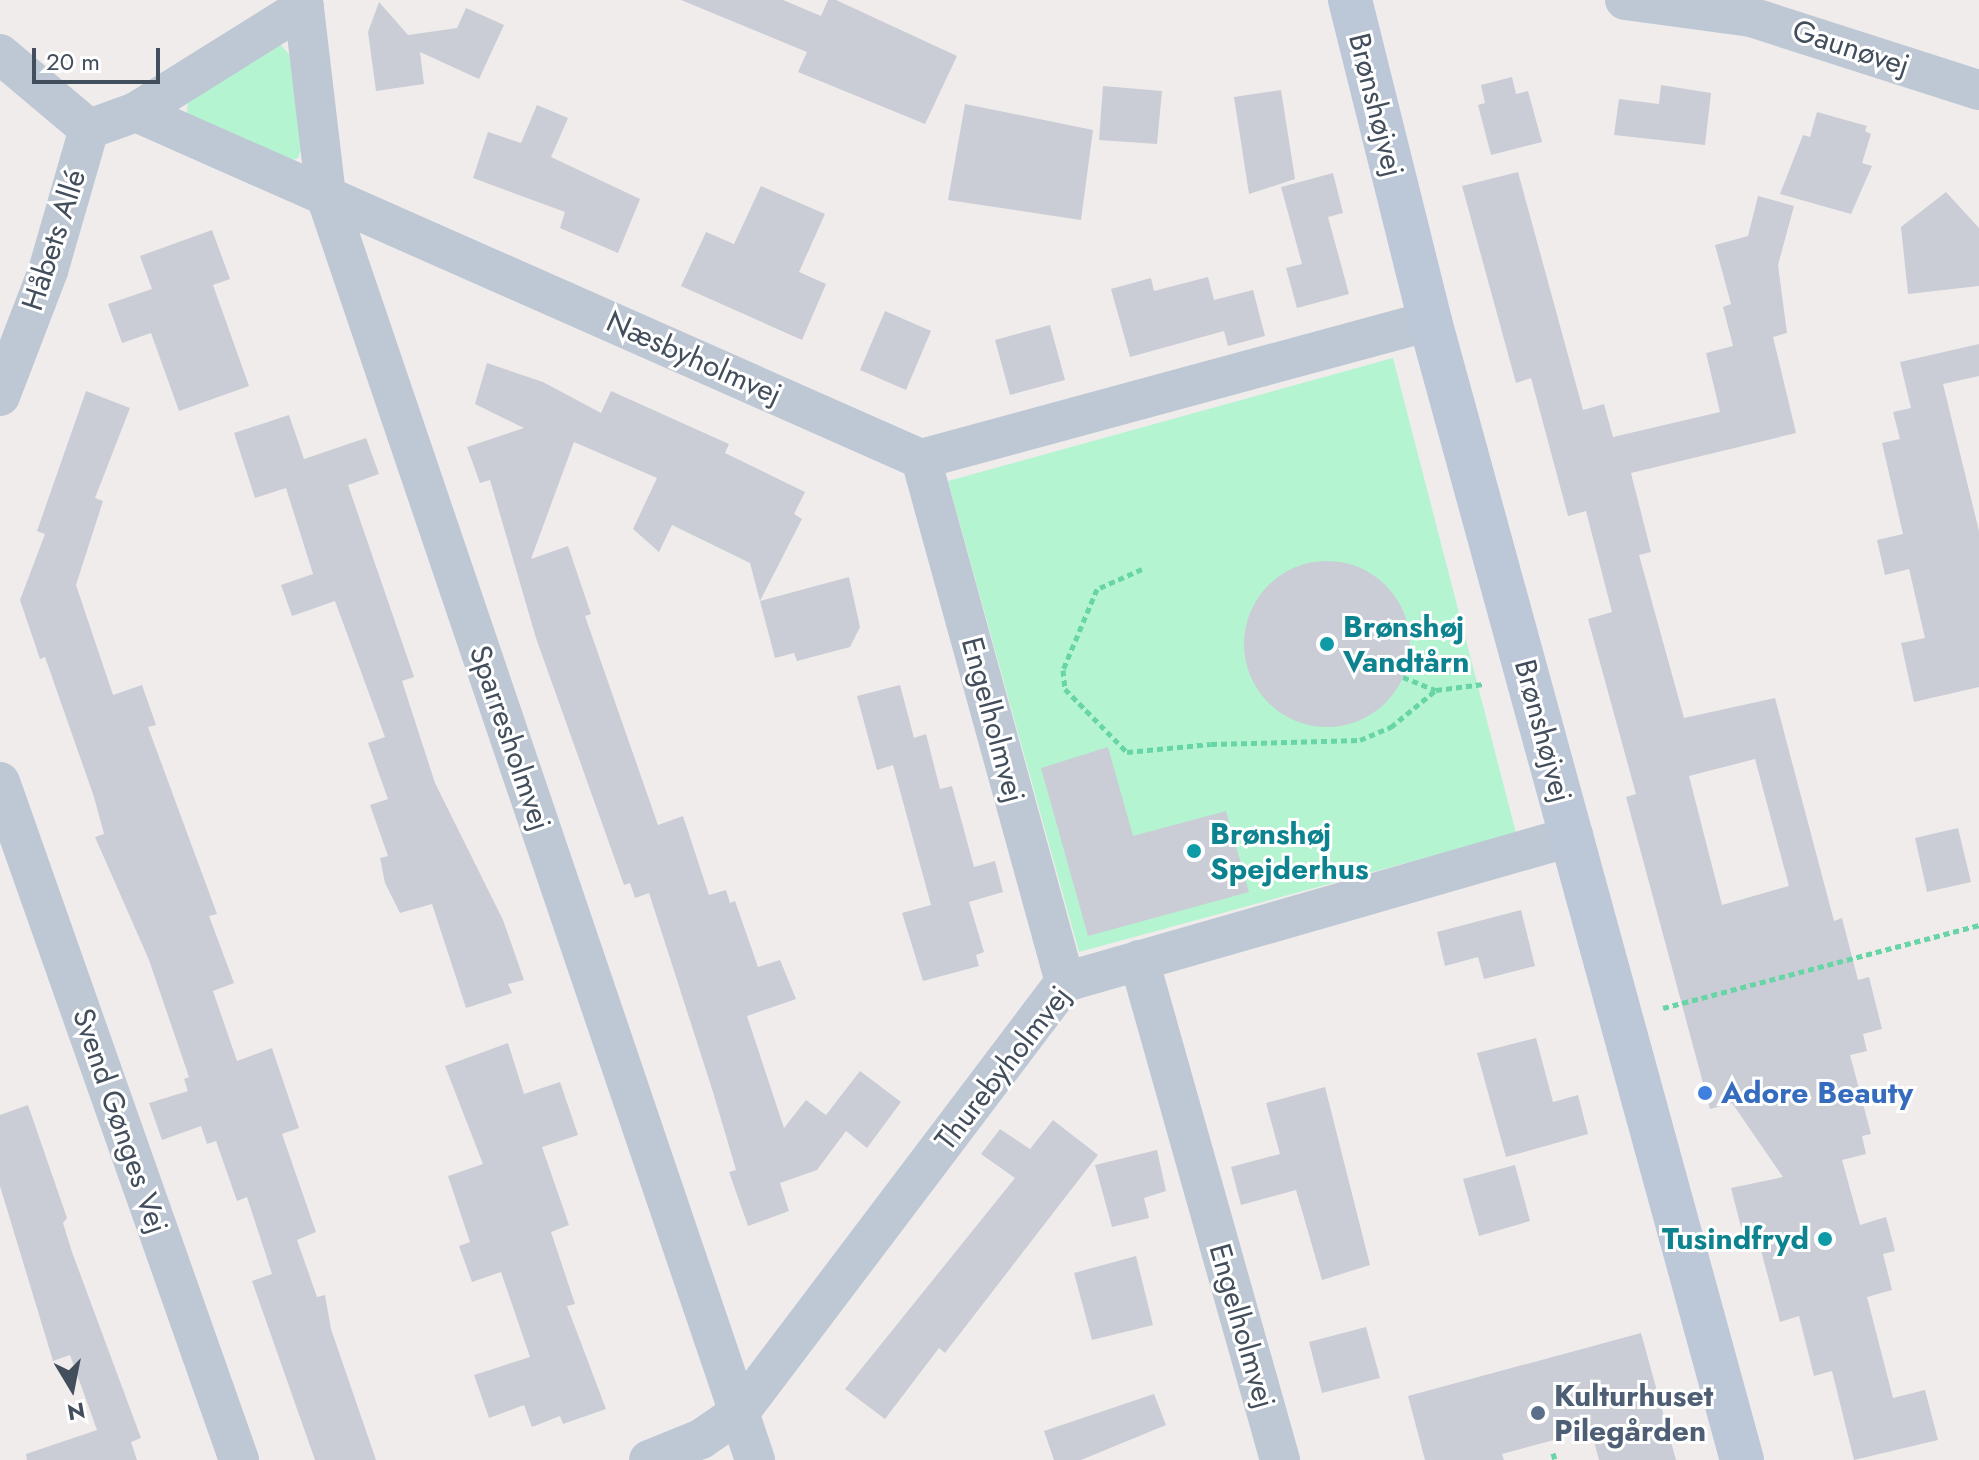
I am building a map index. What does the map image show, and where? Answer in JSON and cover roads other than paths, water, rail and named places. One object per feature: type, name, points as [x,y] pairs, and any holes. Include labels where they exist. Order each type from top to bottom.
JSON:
[{"type":"street","name":"Brønshøjvej","points":[[1350,0],[1430,321],[1742,1460]]},
{"type":"street","name":"Gaunøvej","points":[[1625,0],[1752,8],[1979,90]]},
{"type":"street","name":"Sparresholmvej","points":[[136,112],[304,4],[326,196],[755,1460]]},
{"type":"street","points":[[0,54],[89,129],[136,112]]},
{"type":"street","name":"Næsbyholmvej","points":[[136,112],[921,459]]},
{"type":"street","name":"Håbets Allé","points":[[0,396],[48,271],[89,129]]},
{"type":"street","points":[[921,459],[1430,321]]},
{"type":"street","name":"Engelholmvej","points":[[921,459],[1065,982]]},
{"type":"street","name":"Svend Gønges Vej","points":[[0,782],[239,1460]]},
{"type":"street","name":"Thurebyholmvej","points":[[649,1460],[701,1439],[739,1413],[1065,982],[1573,836]]},
{"type":"street","name":"Engelholmvej","points":[[1139,960],[1280,1460]]},
{"type":"place","name":"Brønshøj Vandtårn","points":[[1327,644]]},
{"type":"place","name":"Brønshøj Spejderhus","points":[[1194,851]]},
{"type":"place","name":"Adore Beauty","points":[[1705,1093]]},
{"type":"place","name":"Tusindfryd","points":[[1825,1239]]},
{"type":"place","name":"Kulturhuset Pilegården","points":[[1538,1413]]}]
